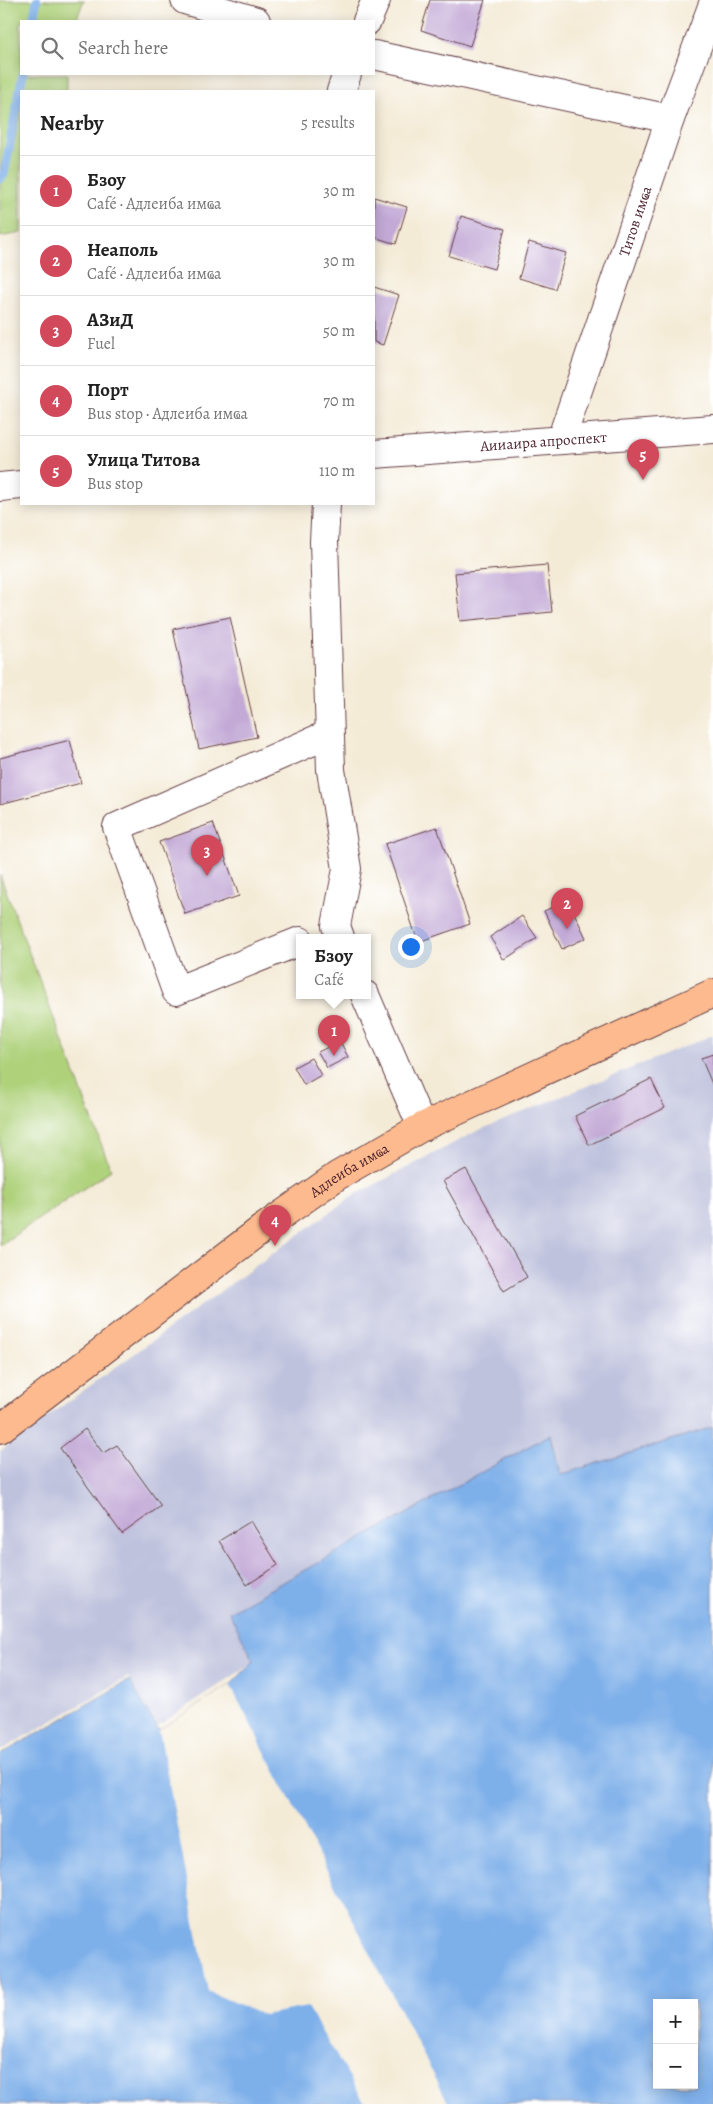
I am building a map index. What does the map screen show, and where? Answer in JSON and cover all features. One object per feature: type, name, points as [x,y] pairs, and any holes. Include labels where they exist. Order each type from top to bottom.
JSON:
[{"type":"main road","name":"Адлеиба имҩа","points":[[0,1429],[263,1228],[337,1176],[422,1127],[713,993]]},
{"type":"street","points":[[185,0],[253,20]]},
{"type":"street","points":[[367,20],[376,0]]},
{"type":"street","name":"Титов имҩа","points":[[561,440],[670,119],[713,4]]},
{"type":"street","points":[[375,55],[670,119]]},
{"type":"street","points":[[341,90],[347,75]]},
{"type":"street","name":"Аииаира апроспект","points":[[375,454],[713,429]]},
{"type":"street","points":[[0,487],[20,485]]},
{"type":"street","points":[[326,505],[324,541],[331,770],[347,869],[338,932]]},
{"type":"street","points":[[296,943],[176,991],[117,827],[330,734]]},
{"type":"street","points":[[367,999],[422,1127]]},
{"type":"shaded area","points":[[713,1035],[713,1427],[560,1475],[551,1435],[229,1612],[254,1662],[158,1726],[128,1677],[0,1751],[0,1451],[351,1197],[477,1131]]},
{"type":"green space","points":[[0,0],[84,0],[76,20],[20,20],[20,75],[67,75],[67,90],[20,90],[20,233],[0,237]]},
{"type":"green space","points":[[0,875],[111,1170],[0,1245]]},
{"type":"water","points":[[713,1427],[713,2104],[0,2104],[0,1755],[129,1680],[159,1730],[230,1685],[254,1661],[229,1612],[551,1434],[560,1475]]},
{"type":"pier","points":[[230,1685],[449,2104],[366,2104],[307,2007],[263,2015],[208,1991],[159,1730]]},
{"type":"building","points":[[430,0],[485,0],[470,46],[421,30]]},
{"type":"building","points":[[375,197],[407,207],[396,244],[375,237]]},
{"type":"building","points":[[461,216],[505,229],[494,269],[449,256]]},
{"type":"building","points":[[529,242],[566,253],[555,289],[519,278]]},
{"type":"building","points":[[375,287],[399,295],[383,345],[375,342]]},
{"type":"building","points":[[547,565],[552,612],[460,621],[455,573]]},
{"type":"building","points":[[230,617],[257,737],[199,749],[173,629]]},
{"type":"building","points":[[70,740],[81,783],[0,804],[0,758]]},
{"type":"building","points":[[213,823],[239,896],[185,914],[159,842]]},
{"type":"building","points":[[437,827],[470,924],[418,942],[385,844]]},
{"type":"building","points":[[568,900],[586,938],[562,949],[544,911]]},
{"type":"building","points":[[522,916],[537,938],[504,960],[490,937]]},
{"type":"building","points":[[340,1041],[348,1057],[327,1068],[318,1052]]},
{"type":"building","points":[[713,1054],[713,1086],[701,1058]]},
{"type":"building","points":[[311,1058],[321,1075],[304,1085],[294,1067]]},
{"type":"building","points":[[651,1079],[665,1108],[589,1145],[575,1116]]},
{"type":"building","points":[[466,1169],[527,1277],[504,1291],[443,1181]]},
{"type":"building","points":[[85,1429],[103,1453],[117,1445],[161,1506],[122,1534],[60,1448]]},
{"type":"building","points":[[251,1521],[278,1565],[247,1585],[219,1541]]},
{"type":"waterway","points":[[33,20],[37,0]]},
{"type":"waterway","points":[[0,179],[4,175],[23,75]]},
{"type":"place","name":"Улица Титова","points":[[643,480]]},
{"type":"place","name":"АЗиД","points":[[207,876]]},
{"type":"place","name":"Неаполь","points":[[567,929]]},
{"type":"place","name":"Бзоу","points":[[334,1056]]},
{"type":"place","name":"Порт","points":[[275,1246]]}]
